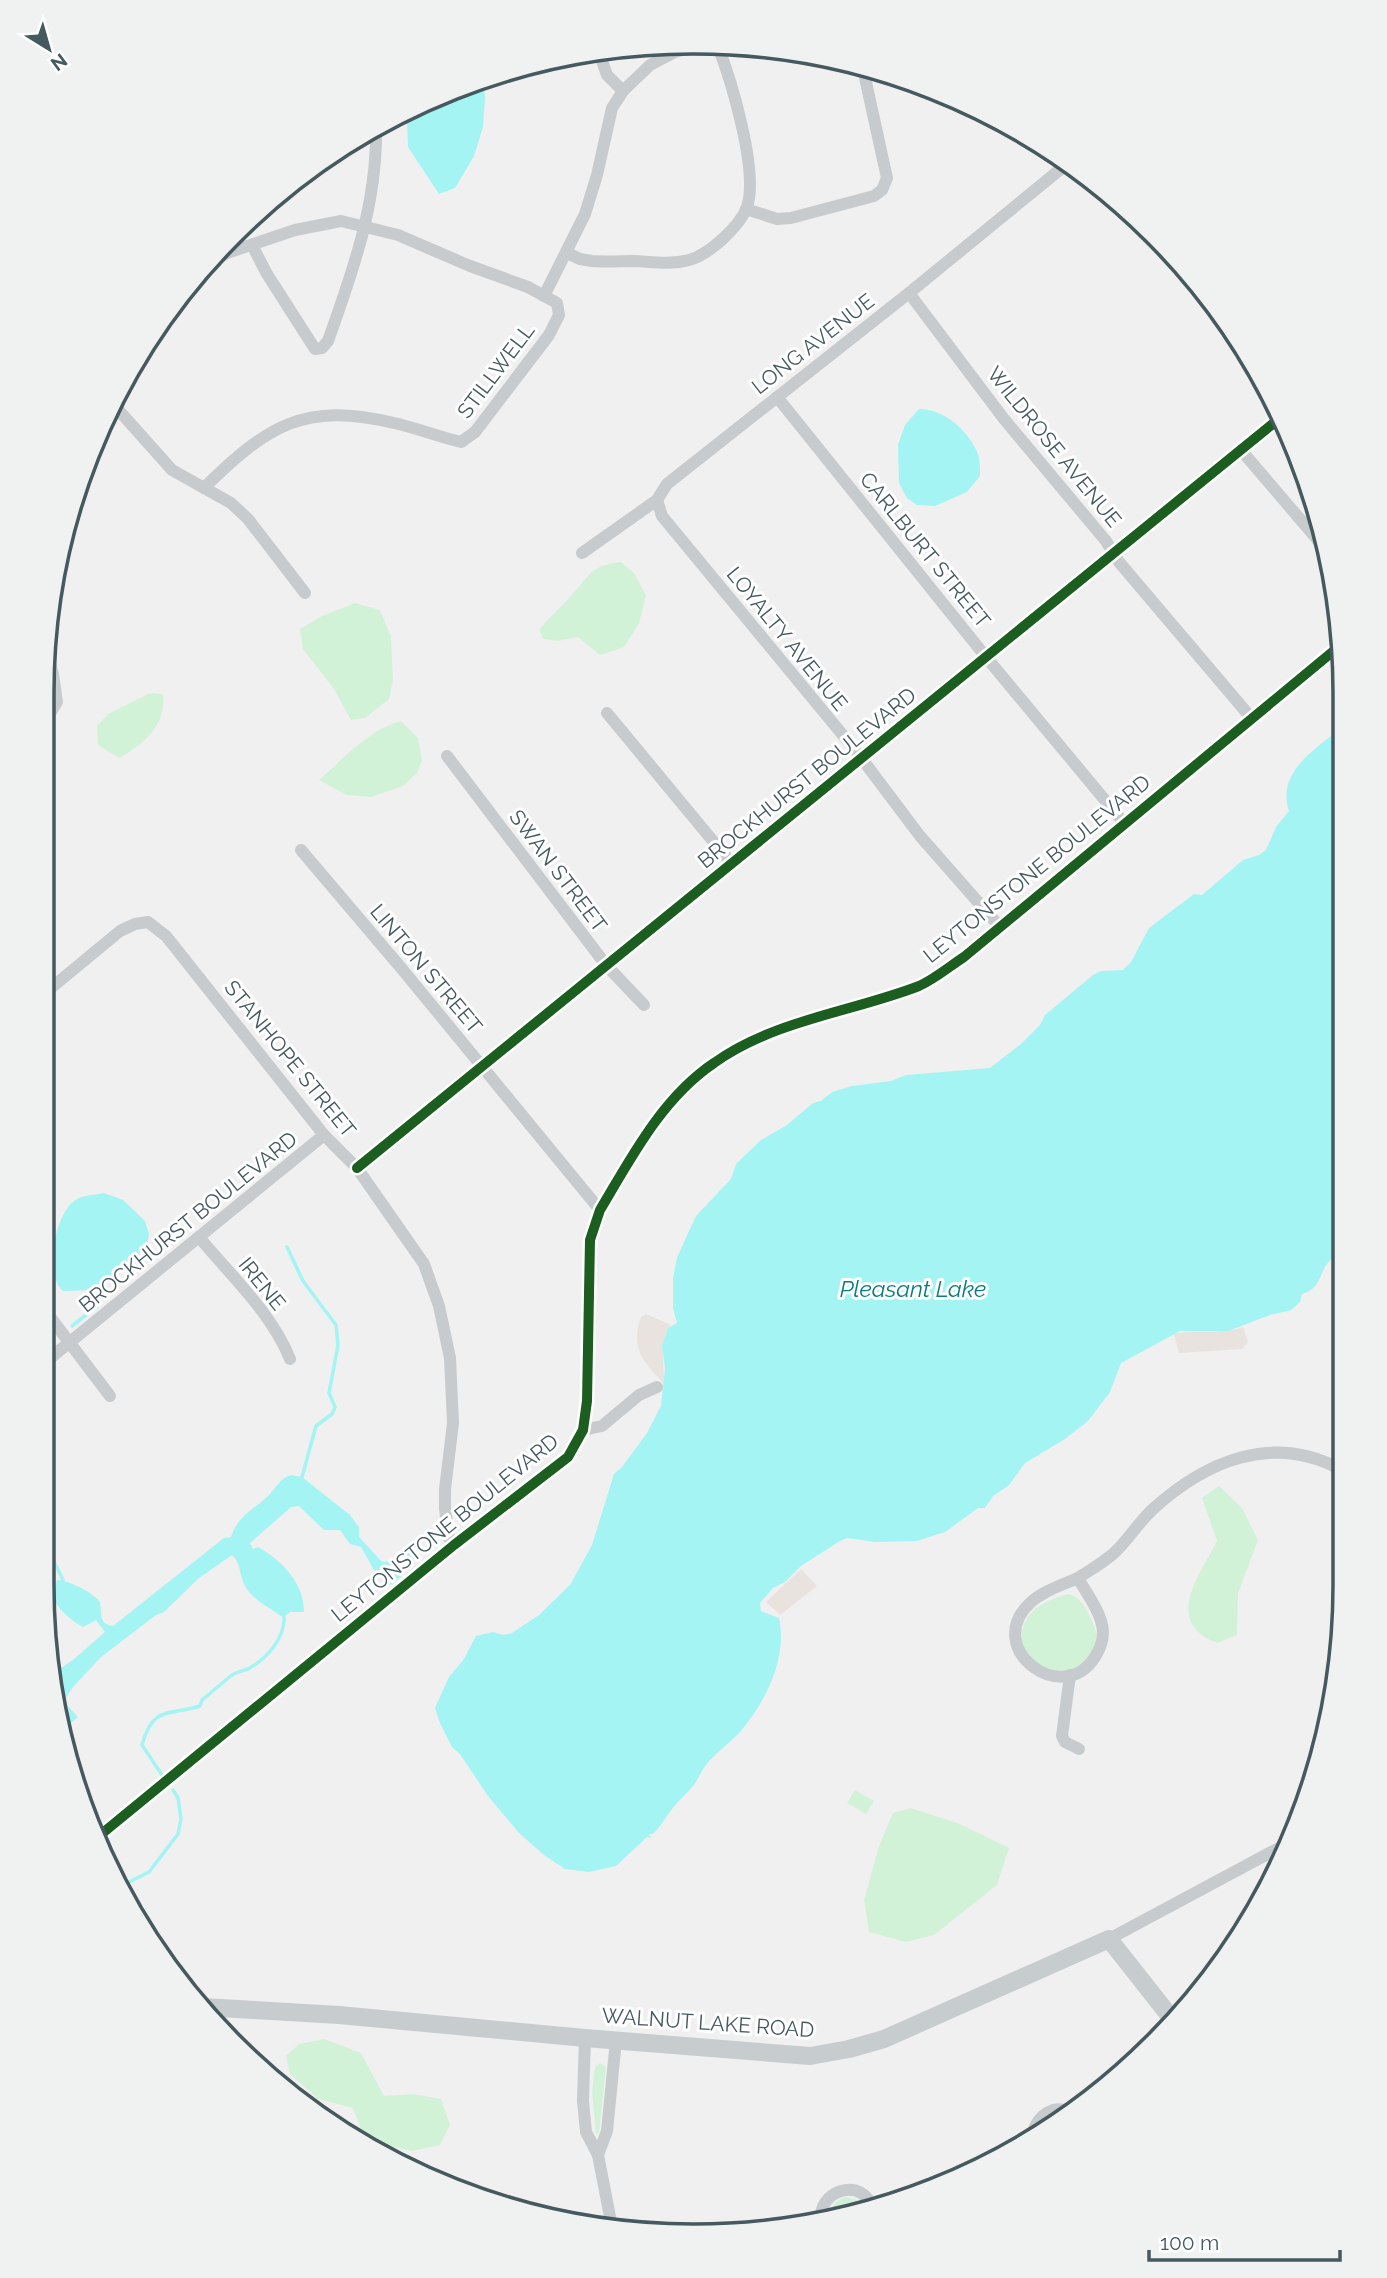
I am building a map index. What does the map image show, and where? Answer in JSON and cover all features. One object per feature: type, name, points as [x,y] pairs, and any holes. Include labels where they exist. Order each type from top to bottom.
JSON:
[{"type":"street","points":[[232,251],[295,230],[341,221],[398,234],[544,296],[585,214],[612,108],[623,91],[650,65],[669,55]]},
{"type":"street","points":[[566,253],[592,261],[673,263],[690,260],[713,247],[746,209],[749,192],[746,151],[721,55]]},
{"type":"street","points":[[602,61],[607,75],[623,91]]},
{"type":"street","points":[[746,209],[777,219],[791,218],[874,196],[882,190],[887,178],[865,78]]},
{"type":"street","points":[[252,244],[267,274],[315,349],[322,348],[328,341],[361,246],[377,160],[376,139]]},
{"type":"street","name":"LONG AVENUE","points":[[582,553],[657,500],[667,484],[1060,170]]},
{"type":"street","name":"WILDROSE AVENUE","points":[[909,293],[1004,419],[1106,541],[1119,562],[1253,720]]},
{"type":"street","name":"STILLWELL","points":[[204,488],[231,461],[261,437],[291,422],[314,415],[393,423],[461,442],[475,432],[549,335],[559,315],[556,303],[544,296]]},
{"type":"street","name":"CARLBURT STREET","points":[[777,397],[986,657],[1124,823]]},
{"type":"street","points":[[120,411],[172,470],[231,503],[248,519],[305,593]]},
{"type":"street","name":"BROCKHURST BOULEVARD","points":[[357,1168],[1273,424]]},
{"type":"street","points":[[1241,450],[1312,534]]},
{"type":"street","name":"LOYALTY AVENUE","points":[[657,500],[662,516],[861,759],[920,836],[1000,927]]},
{"type":"street","name":"LEYTONSTONE BOULEVARD","points":[[104,1832],[454,1545],[568,1457],[583,1430],[587,1401],[590,1240],[600,1210],[646,1135],[683,1089],[714,1062],[772,1033],[921,985],[964,957],[1331,653]]},
{"type":"street","points":[[54,684],[57,702],[54,707]]},
{"type":"street","points":[[607,713],[732,864]]},
{"type":"street","name":"SWAN STREET","points":[[447,755],[606,965],[644,1005]]},
{"type":"street","name":"LINTON STREET","points":[[301,850],[402,968],[600,1210]]},
{"type":"street","name":"STANHOPE STREET","points":[[54,986],[120,931],[148,922],[166,936],[324,1135],[357,1168],[424,1264],[439,1306],[450,1358],[453,1392],[453,1423],[445,1509],[449,1538],[454,1545]]},
{"type":"street","name":"BROCKHURST BOULEVARD","points":[[54,1355],[324,1135]]},
{"type":"street","name":"IRENE","points":[[199,1237],[269,1321],[284,1344],[289,1360]]},
{"type":"street","points":[[54,1321],[110,1396]]},
{"type":"street","name":"LEYTONSTONE BOULEVARD","points":[[583,1430],[602,1426],[639,1395],[657,1387]]},
{"type":"street","points":[[1078,1578],[1101,1620],[1103,1634],[1100,1648],[1093,1660],[1082,1670],[1069,1675],[1041,1673],[1029,1665],[1020,1654],[1016,1625],[1023,1611],[1033,1601],[1078,1578],[1115,1552],[1154,1508],[1186,1483],[1217,1465],[1274,1452],[1305,1456],[1333,1466]]},
{"type":"street","points":[[1069,1675],[1062,1736],[1065,1742],[1079,1749]]},
{"type":"street","name":"WALNUT LAKE ROAD","points":[[215,2008],[377,2018],[810,2056],[884,2039],[930,2020],[1109,1939],[1274,1850]]},
{"type":"street","points":[[1109,1939],[1167,2013]]},
{"type":"street","points":[[585,2038],[583,2101],[586,2132],[598,2155],[610,2218]]},
{"type":"street","points":[[598,2155],[607,2131],[616,2040]]},
{"type":"street","points":[[1036,2124],[1044,2113],[1060,2108]]},
{"type":"street","points":[[822,2210],[825,2201],[834,2192],[847,2189],[863,2194],[868,2199]]},
{"type":"green space","points":[[621,562],[634,573],[646,595],[639,623],[624,647],[600,655],[578,637],[558,641],[543,639],[539,630],[590,574],[601,566]]},
{"type":"green space","points":[[355,603],[380,610],[391,637],[393,680],[389,699],[365,718],[351,720],[334,689],[303,649],[300,629],[322,616]]},
{"type":"green space","points":[[150,693],[163,694],[163,705],[157,724],[145,740],[119,758],[98,745],[97,726],[108,714]]},
{"type":"green space","points":[[401,721],[418,738],[422,760],[417,773],[403,786],[371,797],[347,795],[319,780],[368,738]]},
{"type":"green space","points":[[1219,1486],[1242,1508],[1258,1540],[1238,1593],[1237,1635],[1217,1643],[1201,1634],[1191,1623],[1188,1610],[1195,1583],[1217,1541],[1202,1498]]},
{"type":"green space","points":[[1068,1594],[1083,1605],[1096,1630],[1096,1637],[1094,1648],[1082,1664],[1064,1671],[1055,1671],[1035,1663],[1030,1658],[1022,1640],[1022,1630],[1036,1609]]},
{"type":"green space","points":[[855,1790],[874,1801],[866,1814],[847,1803]]},
{"type":"green space","points":[[911,1808],[960,1824],[1009,1848],[997,1885],[934,1935],[906,1942],[869,1932],[864,1900],[879,1846],[893,1813]]},
{"type":"green space","points":[[324,2039],[361,2053],[384,2096],[414,2094],[441,2099],[450,2125],[440,2145],[412,2151],[388,2146],[361,2129],[353,2108],[318,2099],[290,2074],[286,2056],[299,2044]]},
{"type":"green space","points":[[600,2063],[606,2067],[599,2133],[596,2134],[592,2092],[595,2067]]},
{"type":"green space","points":[[846,2197],[859,2202],[832,2208]]},
{"type":"sand","points":[[646,1314],[671,1325],[663,1346],[664,1384],[640,1354],[638,1328],[641,1317]]},
{"type":"sand","points":[[1243,1327],[1248,1342],[1242,1349],[1179,1353],[1174,1334],[1226,1331]]},
{"type":"sand","points":[[801,1569],[817,1586],[780,1615],[766,1602]]},
{"type":"water","points":[[484,89],[483,127],[474,156],[455,188],[439,194],[408,147],[407,122]]},
{"type":"water","points":[[919,409],[937,413],[954,422],[974,445],[979,459],[980,476],[967,492],[935,506],[917,505],[907,498],[899,483],[898,445],[905,425]]},
{"type":"water","name":"Pleasant Lake","points":[[1333,735],[1333,1258],[1315,1286],[1302,1294],[1300,1302],[1291,1310],[1228,1331],[1180,1331],[1121,1363],[1110,1392],[1088,1421],[1065,1439],[1025,1463],[1009,1485],[993,1496],[985,1508],[978,1508],[945,1532],[917,1541],[875,1542],[847,1538],[801,1566],[785,1582],[773,1588],[760,1603],[761,1611],[779,1618],[781,1633],[777,1664],[766,1694],[740,1732],[709,1761],[694,1785],[656,1831],[649,1834],[651,1838],[647,1837],[616,1866],[589,1872],[565,1869],[544,1855],[519,1833],[488,1796],[460,1754],[452,1747],[435,1708],[449,1677],[464,1659],[476,1636],[493,1632],[503,1635],[512,1633],[539,1615],[570,1585],[592,1545],[614,1474],[647,1433],[661,1406],[665,1368],[662,1346],[668,1328],[677,1323],[673,1308],[673,1278],[677,1258],[696,1216],[731,1179],[736,1164],[761,1140],[787,1125],[813,1103],[821,1101],[832,1092],[852,1086],[891,1081],[906,1075],[990,1068],[1021,1044],[1040,1025],[1045,1015],[1093,975],[1101,971],[1123,970],[1131,962],[1149,928],[1194,894],[1202,895],[1243,860],[1266,850],[1276,827],[1289,811],[1286,797],[1293,773],[1311,753]]},
{"type":"water","points":[[104,1193],[123,1200],[145,1221],[149,1234],[147,1245],[130,1264],[96,1290],[63,1291],[54,1272],[57,1230],[69,1206],[77,1199]]},
{"type":"water","points":[[288,1476],[302,1477],[350,1515],[359,1527],[359,1537],[382,1562],[398,1561],[408,1548],[418,1551],[409,1568],[384,1589],[382,1577],[374,1570],[361,1547],[350,1544],[340,1530],[324,1530],[299,1506],[291,1507],[250,1543],[253,1549],[258,1547],[267,1552],[290,1573],[300,1591],[304,1612],[290,1612],[284,1617],[256,1599],[245,1586],[237,1561],[232,1555],[199,1578],[164,1612],[156,1615],[101,1657],[65,1699],[60,1668],[105,1632],[96,1620],[83,1627],[66,1615],[55,1599],[54,1583],[58,1580],[63,1581],[93,1595],[100,1602],[103,1620],[113,1626],[224,1538],[231,1537],[242,1518]]},
{"type":"water","points":[[66,1701],[78,1717],[70,1722]]},
{"type":"waterway","points":[[287,1247],[303,1281],[336,1325],[338,1345],[329,1393],[335,1407],[332,1414],[316,1426],[302,1477]]},
{"type":"waterway","points":[[72,1326],[100,1304],[96,1290]]},
{"type":"waterway","points":[[54,1562],[63,1580]]},
{"type":"waterway","points":[[162,1775],[142,1745],[151,1723],[164,1714],[200,1706],[202,1700],[232,1675],[261,1660],[278,1640],[284,1617]]},
{"type":"waterway","points":[[128,1882],[149,1872],[178,1834],[181,1819],[178,1798],[173,1790]]},
{"type":"cycle path","points":[[357,1168],[1273,424]]},
{"type":"cycle path","points":[[104,1832],[454,1545],[568,1457],[583,1430],[587,1401],[590,1240],[600,1210],[649,1130],[695,1077],[737,1048],[762,1036],[893,995],[937,976],[964,957],[1331,653]]}]
